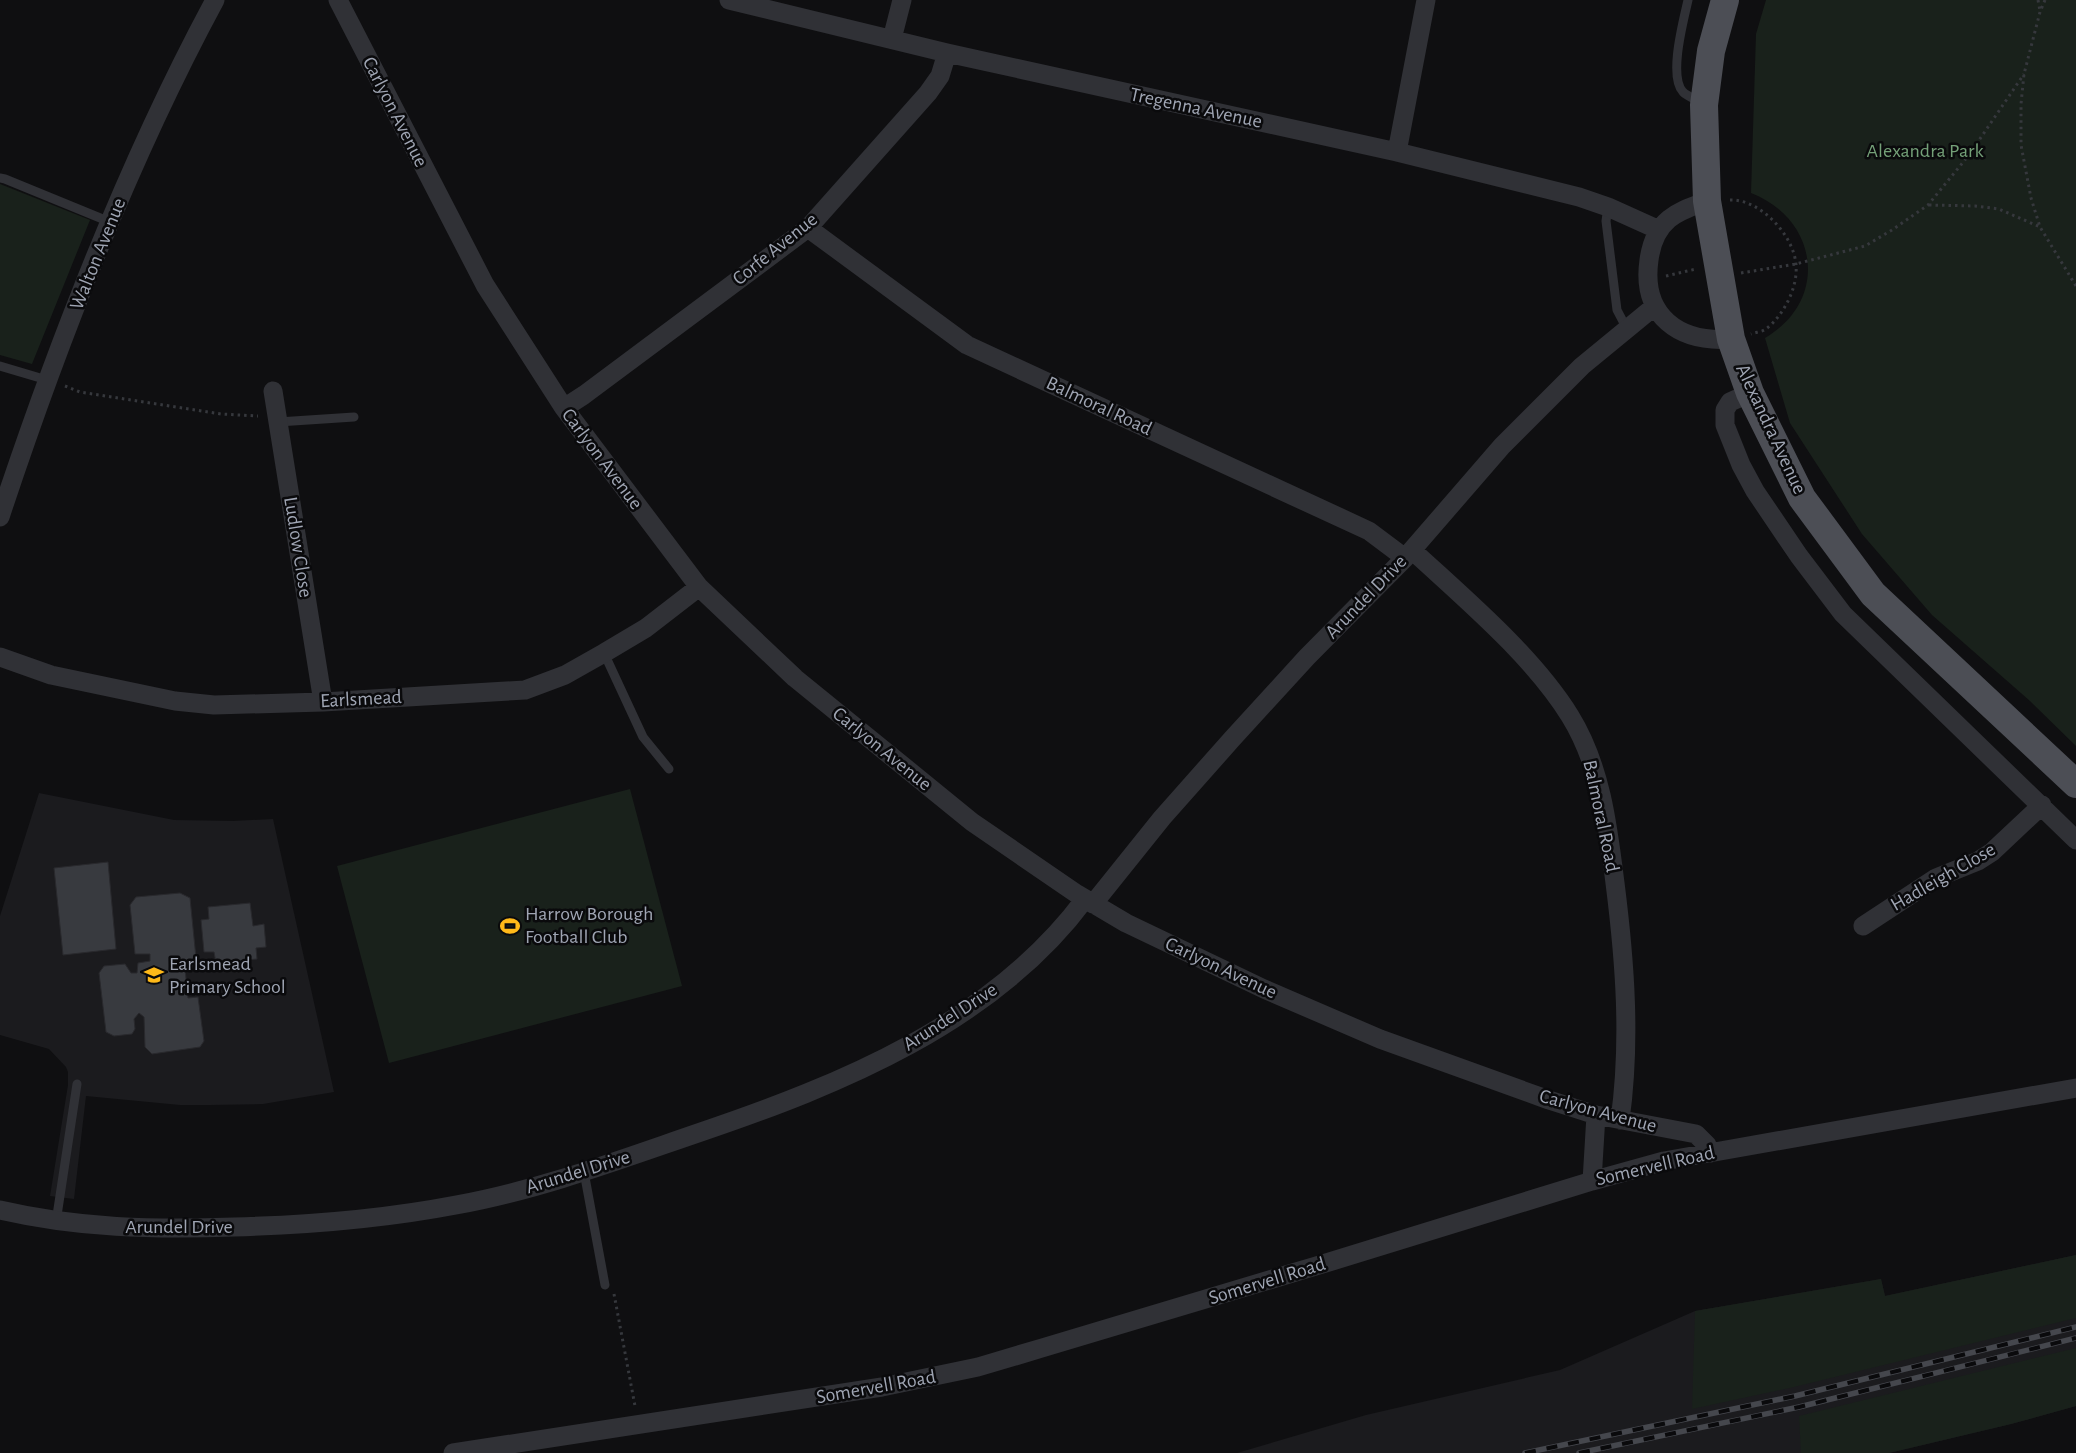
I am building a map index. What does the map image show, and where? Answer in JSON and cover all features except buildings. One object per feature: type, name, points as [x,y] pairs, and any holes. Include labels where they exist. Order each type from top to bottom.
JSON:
[{"type":"main road","name":"Alexandra Avenue","points":[[1725,0],[1710,51],[1704,105],[1707,201],[1731,339],[1750,393],[1802,498],[1873,594],[2076,784]]},
{"type":"street","name":"Walton Avenue","points":[[0,517],[47,380],[110,222],[187,52],[215,0]]},
{"type":"street","name":"Carlyon Avenue","points":[[338,0],[485,285],[564,408],[699,587],[795,678],[964,816],[1089,902],[1126,923],[1264,989],[1380,1039],[1541,1097],[1596,1114],[1696,1134],[1707,1144],[1710,1153]]},
{"type":"street","name":"Tregenna Avenue","points":[[730,0],[947,53],[1397,152],[1579,197],[1608,207],[1659,230]]},
{"type":"street","points":[[892,39],[902,0]]},
{"type":"street","points":[[1397,152],[1426,0]]},
{"type":"street","name":"Corfe Avenue","points":[[564,408],[592,390],[808,228],[928,93],[940,76],[947,53]]},
{"type":"street","points":[[1707,201],[1679,212],[1659,230],[1649,256],[1648,280],[1655,306],[1677,329],[1695,338],[1712,340],[1731,339]]},
{"type":"street","name":"Balmoral Road","points":[[808,228],[967,345],[1369,531],[1409,554],[1503,637],[1543,679],[1571,717],[1589,754],[1608,826],[1621,935],[1626,1034],[1626,1068],[1620,1120]]},
{"type":"street","name":"Arundel Drive","points":[[0,1210],[56,1222],[112,1227],[180,1229],[303,1225],[457,1205],[584,1172],[772,1107],[849,1075],[900,1050],[968,1008],[1029,961],[1074,914],[1089,902],[1232,739],[1307,657],[1409,554],[1530,416],[1582,366],[1655,306]]},
{"type":"street","name":"Ludlow Close","points":[[273,391],[323,702]]},
{"type":"street","points":[[1750,393],[1730,402],[1724,410],[1725,425],[1755,491],[1799,556],[1843,614],[2076,840]]},
{"type":"street","name":"Earlsmead","points":[[0,657],[51,675],[175,701],[214,705],[323,702],[525,690],[565,675],[604,653],[646,628],[699,587]]},
{"type":"street","name":"Hadleigh Close","points":[[1863,926],[1925,884],[1978,861],[1992,852],[2042,805]]},
{"type":"street","name":"Somervell Road","points":[[453,1453],[882,1387],[978,1366],[1316,1266],[1592,1180],[1664,1161],[2076,1088]]},
{"type":"street","points":[[1592,1180],[1596,1114]]},
{"type":"lane","points":[[1688,0],[1676,60],[1678,82],[1682,92],[1704,105]]},
{"type":"lane","points":[[0,178],[110,222]]},
{"type":"lane","points":[[1608,207],[1606,221],[1617,310],[1627,329]]},
{"type":"lane","points":[[0,366],[47,380]]},
{"type":"lane","points":[[277,420],[354,417]]},
{"type":"lane","points":[[604,653],[643,737],[669,769]]},
{"type":"lane","points":[[56,1222],[77,1084]]},
{"type":"lane","points":[[584,1172],[606,1285]]},
{"type":"path","points":[[2038,0],[2040,12]]},
{"type":"path","points":[[2045,0],[2040,12],[2024,74],[2021,104],[2021,145],[2040,227],[2076,286]]},
{"type":"path","points":[[1739,268],[1740,274],[1796,264],[1865,246],[1892,230],[1928,205],[1969,155],[2024,74]]},
{"type":"path","points":[[1740,200],[1766,213],[1785,233],[1796,264],[1794,285],[1784,310],[1765,330]]},
{"type":"path","points":[[1928,205],[1975,206],[1999,209],[2040,227]]},
{"type":"path","points":[[1648,280],[1702,268]]},
{"type":"path","points":[[47,380],[80,392],[221,414],[277,420]]},
{"type":"path","points":[[606,1285],[614,1293],[638,1424]]},
{"type":"shaded area","name":"Earlsmead Primary School","points":[[39,793],[174,820],[233,821],[273,819],[334,1092],[263,1104],[209,1105],[180,1105],[86,1096],[74,1199],[50,1196],[68,1085],[68,1072],[66,1067],[49,1049],[0,1035],[0,916]]},
{"type":"shaded area","points":[[2076,1255],[2076,1406],[2011,1424],[1889,1453],[1237,1453],[1366,1415],[1560,1370],[1695,1311],[1881,1279],[1885,1296]]},
{"type":"green space","name":"Alexandra Park","points":[[1766,0],[2076,0],[2076,746],[2030,701],[1932,615],[1862,534],[1790,423],[1765,338],[1786,322],[1800,303],[1807,282],[1808,261],[1802,240],[1791,221],[1774,205],[1751,193],[1756,34]]},
{"type":"green space","points":[[0,184],[90,220],[32,364],[0,355]]},
{"type":"green space","name":"Harrow Borough Football Club","points":[[630,789],[682,986],[389,1063],[337,866]]},
{"type":"green space","points":[[2076,1255],[2076,1318],[1794,1387],[1692,1409],[1695,1311],[1881,1279],[1885,1296]]},
{"type":"green space","points":[[2076,1348],[2076,1406],[2011,1424],[1889,1453],[1801,1453],[1799,1416]]},
{"type":"railway","points":[[1525,1453],[1795,1396],[2076,1327]]},
{"type":"railway","points":[[1579,1453],[1799,1407],[2076,1338]]},
{"type":"place","name":"Harrow Borough Football Club","points":[[510,926]]},
{"type":"place","name":"Earlsmead Primary School","points":[[154,975]]}]
